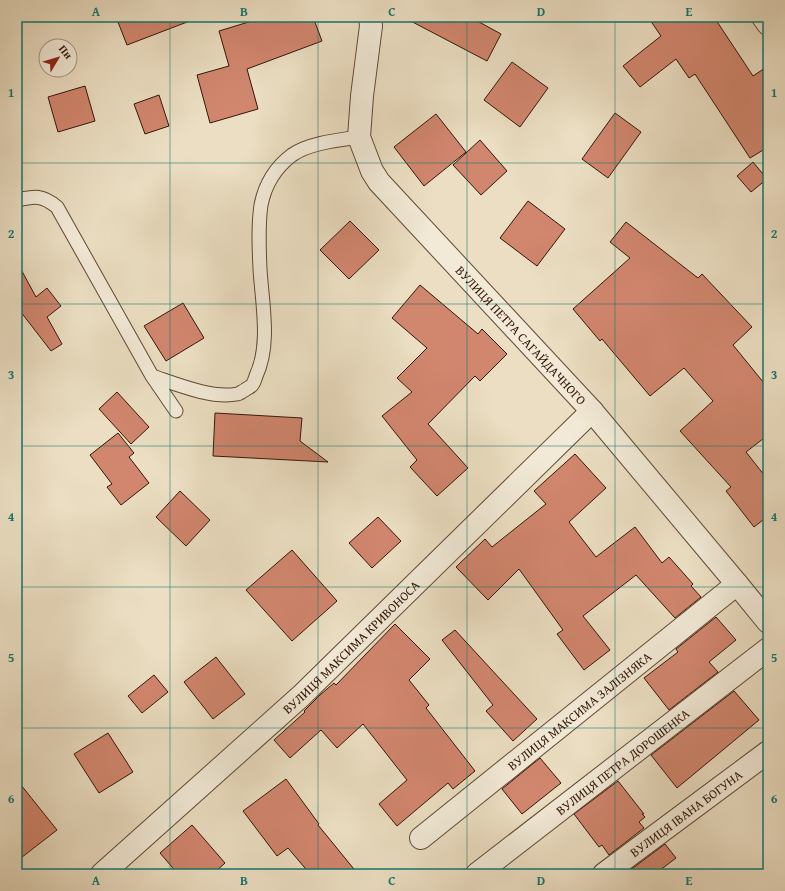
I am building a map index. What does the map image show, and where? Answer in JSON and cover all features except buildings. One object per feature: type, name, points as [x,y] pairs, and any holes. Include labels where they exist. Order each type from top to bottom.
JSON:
[{"type":"street","name":"ВУЛИЦЯ ПЕТРА САГАЙДАЧНОГО","points":[[370,17],[371,26],[362,96],[359,138],[372,171],[379,182],[592,411],[738,584],[768,622]]},
{"type":"street","points":[[763,17],[768,24]]},
{"type":"street","name":"ВУЛИЦЯ МАКСИМА КРИВОНОСА","points":[[102,874],[301,696],[592,411]]},
{"type":"street","name":"ВУЛИЦЯ МАКСИМА ЗАЛІЗНЯКА","points":[[421,838],[738,584]]},
{"type":"street","name":"ВУЛИЦЯ ПЕТРА ДОРОШЕНКА","points":[[477,874],[768,649]]},
{"type":"street","name":"ВУЛИЦЯ ІВАНА БОГУНА","points":[[604,874],[768,752]]},
{"type":"lane","points":[[152,376],[187,388],[217,395],[238,394],[252,384],[261,366],[264,341],[259,233],[262,204],[269,182],[280,166],[293,154],[309,147],[327,142],[359,138]]},
{"type":"lane","points":[[17,200],[35,196],[49,201],[57,207],[152,376],[176,411]]}]
